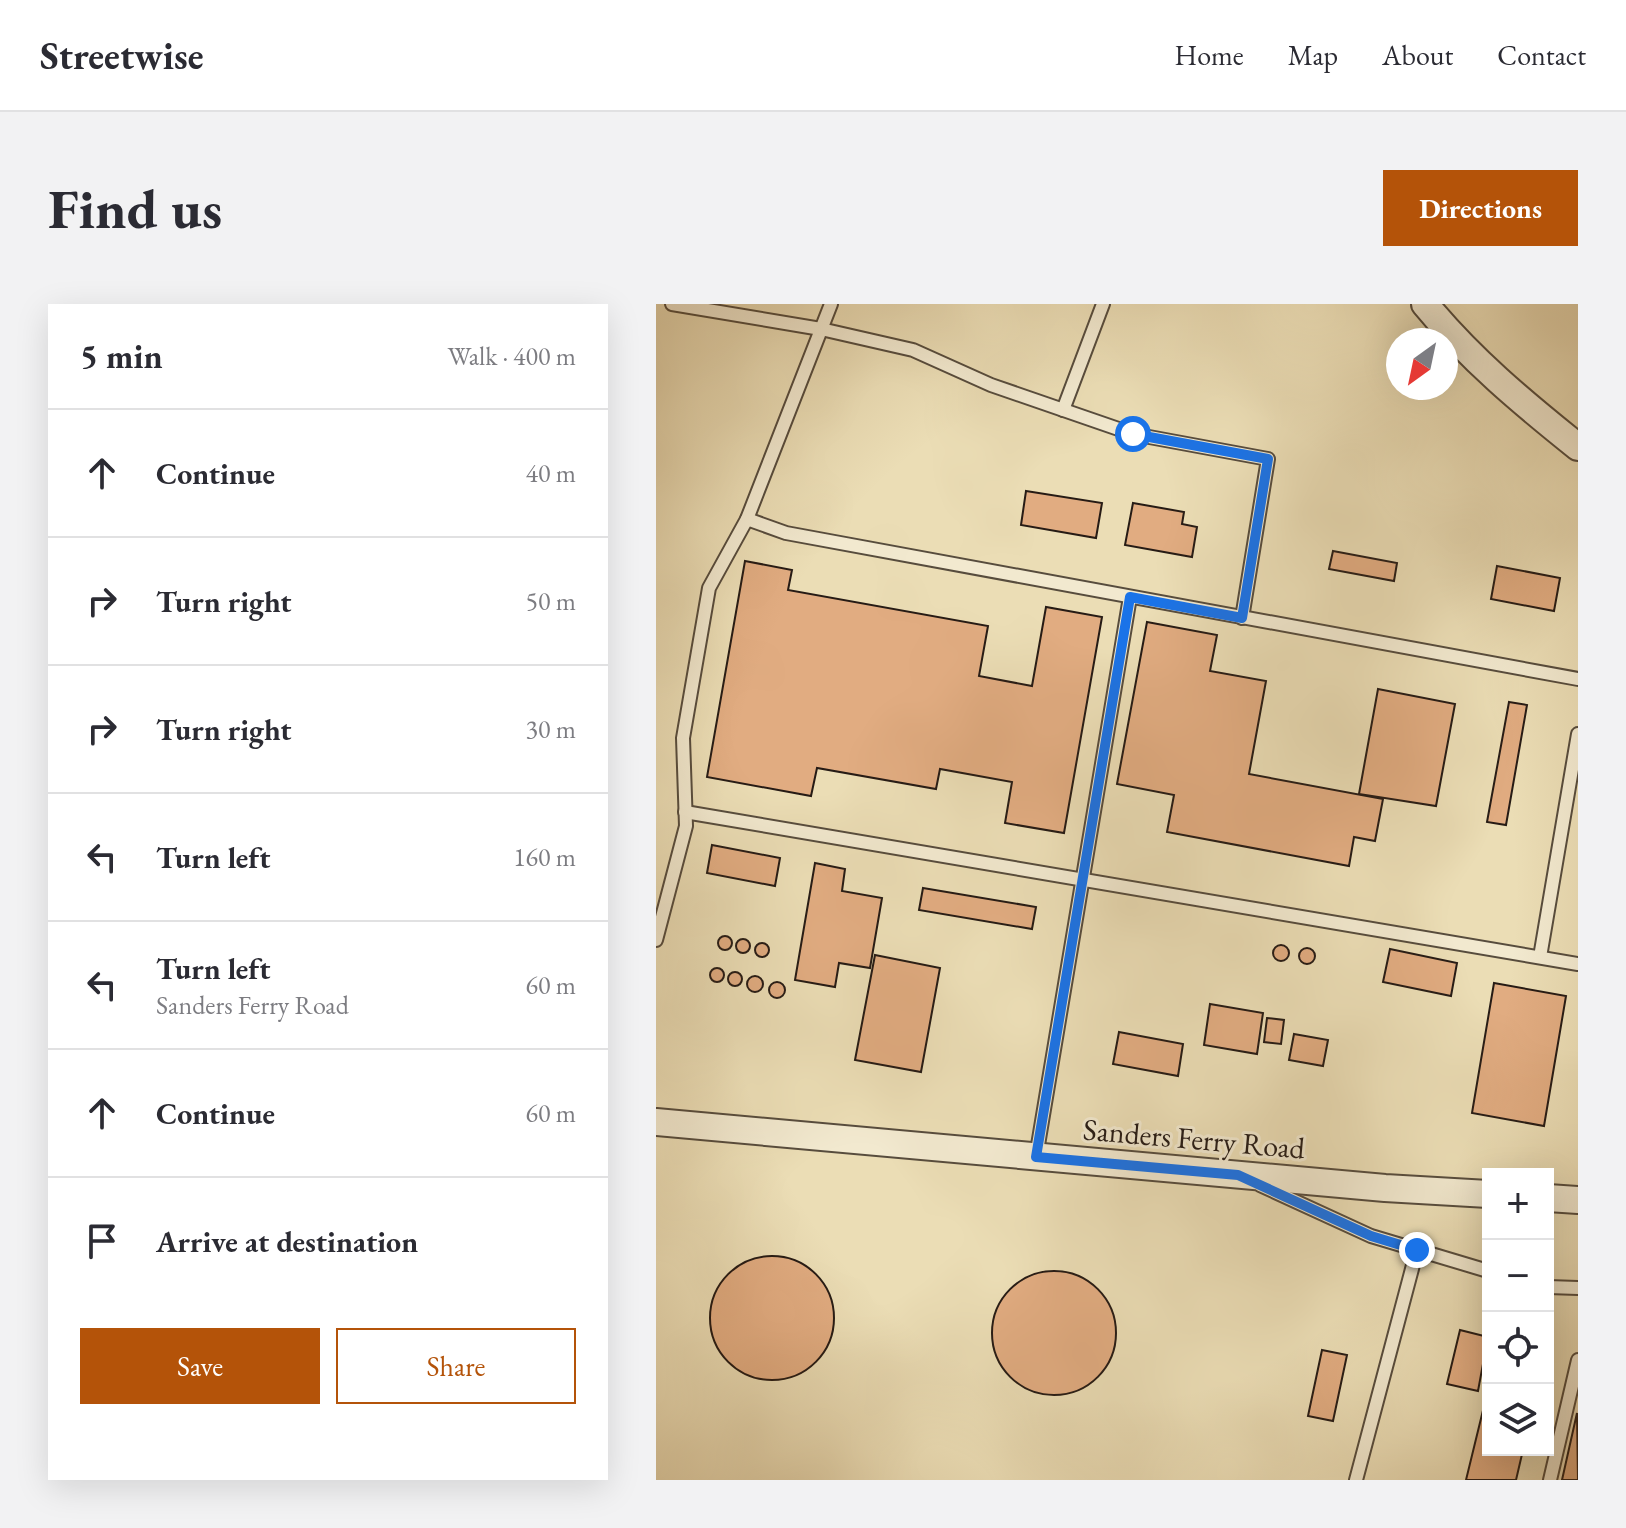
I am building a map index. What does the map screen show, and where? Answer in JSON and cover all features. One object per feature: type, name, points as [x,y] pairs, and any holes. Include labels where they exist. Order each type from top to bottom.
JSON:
[{"type":"street","points":[[1425,304],[1513,395],[1578,447]]},
{"type":"street","name":"Sanders Ferry Road","points":[[656,1122],[1385,1188],[1482,1194]]},
{"type":"street","points":[[1554,1198],[1578,1200]]},
{"type":"lane","points":[[672,304],[821,329],[913,350],[991,385],[1133,434],[1268,459],[1242,618]]},
{"type":"lane","points":[[656,940],[686,826],[683,738],[709,588],[747,519],[831,304]]},
{"type":"lane","points":[[1063,410],[1103,304]]},
{"type":"lane","points":[[747,519],[786,533],[1578,679]]},
{"type":"lane","points":[[1036,1157],[1130,597]]},
{"type":"lane","points":[[1540,957],[1578,734]]},
{"type":"lane","points":[[685,812],[1578,964]]},
{"type":"lane","points":[[1238,1175],[1371,1236],[1482,1269]]},
{"type":"lane","points":[[1356,1480],[1417,1250]]},
{"type":"lane","points":[[1554,1287],[1578,1288]]},
{"type":"lane","points":[[1550,1480],[1578,1360]]},
{"type":"building","points":[[1026,491],[1102,503],[1096,538],[1021,525]]},
{"type":"building","points":[[1133,503],[1184,512],[1182,524],[1197,527],[1192,557],[1125,545]]},
{"type":"building","points":[[1333,551],[1397,563],[1394,581],[1329,569]]},
{"type":"building","points":[[745,561],[792,570],[788,590],[988,626],[979,676],[1032,686],[1046,607],[1102,617],[1064,833],[1005,823],[1012,782],[940,769],[936,789],[817,768],[811,796],[707,777]]},
{"type":"building","points":[[1497,566],[1560,578],[1554,611],[1491,599]]},
{"type":"building","points":[[1147,622],[1217,635],[1210,671],[1266,681],[1249,774],[1383,799],[1375,841],[1354,837],[1349,866],[1167,832],[1174,795],[1117,784]]},
{"type":"building","points":[[1378,689],[1455,704],[1436,806],[1359,794]]},
{"type":"building","points":[[1509,702],[1527,705],[1506,825],[1487,822]]},
{"type":"building","points":[[712,845],[780,858],[775,886],[707,873]]},
{"type":"building","points":[[815,863],[845,869],[842,891],[882,898],[870,968],[839,963],[835,987],[795,980]]},
{"type":"building","points":[[923,888],[1036,907],[1032,929],[919,910]]},
{"type":"building","points":[[725,936],[732,943],[725,950],[718,943]]},
{"type":"building","points":[[743,939],[750,946],[743,953],[736,946]]},
{"type":"building","points":[[762,943],[769,950],[762,957],[755,950]]},
{"type":"building","points":[[1278,945],[1284,945],[1289,953],[1287,959],[1278,961],[1273,956],[1273,950]]},
{"type":"building","points":[[1304,948],[1310,948],[1315,956],[1313,962],[1304,964],[1299,959],[1299,953]]},
{"type":"building","points":[[1390,949],[1457,963],[1451,996],[1383,982]]},
{"type":"building","points":[[875,955],[940,968],[921,1072],[855,1060]]},
{"type":"building","points":[[717,968],[724,975],[717,982],[710,975]]},
{"type":"building","points":[[735,972],[742,979],[735,986],[728,979]]},
{"type":"building","points":[[752,976],[758,976],[763,984],[761,990],[752,992],[747,987],[747,981]]},
{"type":"building","points":[[774,982],[780,982],[785,990],[783,996],[774,998],[769,993],[769,987]]},
{"type":"building","points":[[1494,983],[1566,996],[1544,1126],[1472,1113]]},
{"type":"building","points":[[1210,1004],[1263,1013],[1257,1054],[1204,1045]]},
{"type":"building","points":[[1267,1018],[1284,1020],[1281,1044],[1264,1042]]},
{"type":"building","points":[[1119,1032],[1183,1044],[1178,1076],[1113,1064]]},
{"type":"building","points":[[1294,1034],[1328,1040],[1323,1066],[1289,1060]]},
{"type":"building","points":[[772,1256],[796,1261],[816,1274],[829,1294],[834,1318],[829,1342],[816,1362],[796,1375],[772,1380],[748,1375],[728,1362],[715,1342],[710,1318],[715,1294],[728,1274],[748,1261]]},
{"type":"building","points":[[1054,1271],[1078,1276],[1098,1289],[1111,1309],[1116,1333],[1111,1357],[1098,1377],[1078,1390],[1054,1395],[1030,1390],[1010,1377],[997,1357],[992,1333],[997,1309],[1010,1289],[1030,1276]]},
{"type":"building","points":[[1460,1330],[1482,1336],[1482,1369],[1478,1391],[1447,1384]]},
{"type":"building","points":[[1322,1350],[1347,1355],[1333,1421],[1308,1416]]},
{"type":"building","points":[[1577,1413],[1578,1480],[1562,1480]]},
{"type":"building","points":[[1482,1414],[1482,1456],[1522,1456],[1516,1480],[1466,1480]]},
{"type":"route","points":[[1133,434],[1268,459],[1242,618],[1130,597],[1036,1157],[1238,1175],[1371,1236],[1417,1250]]}]
